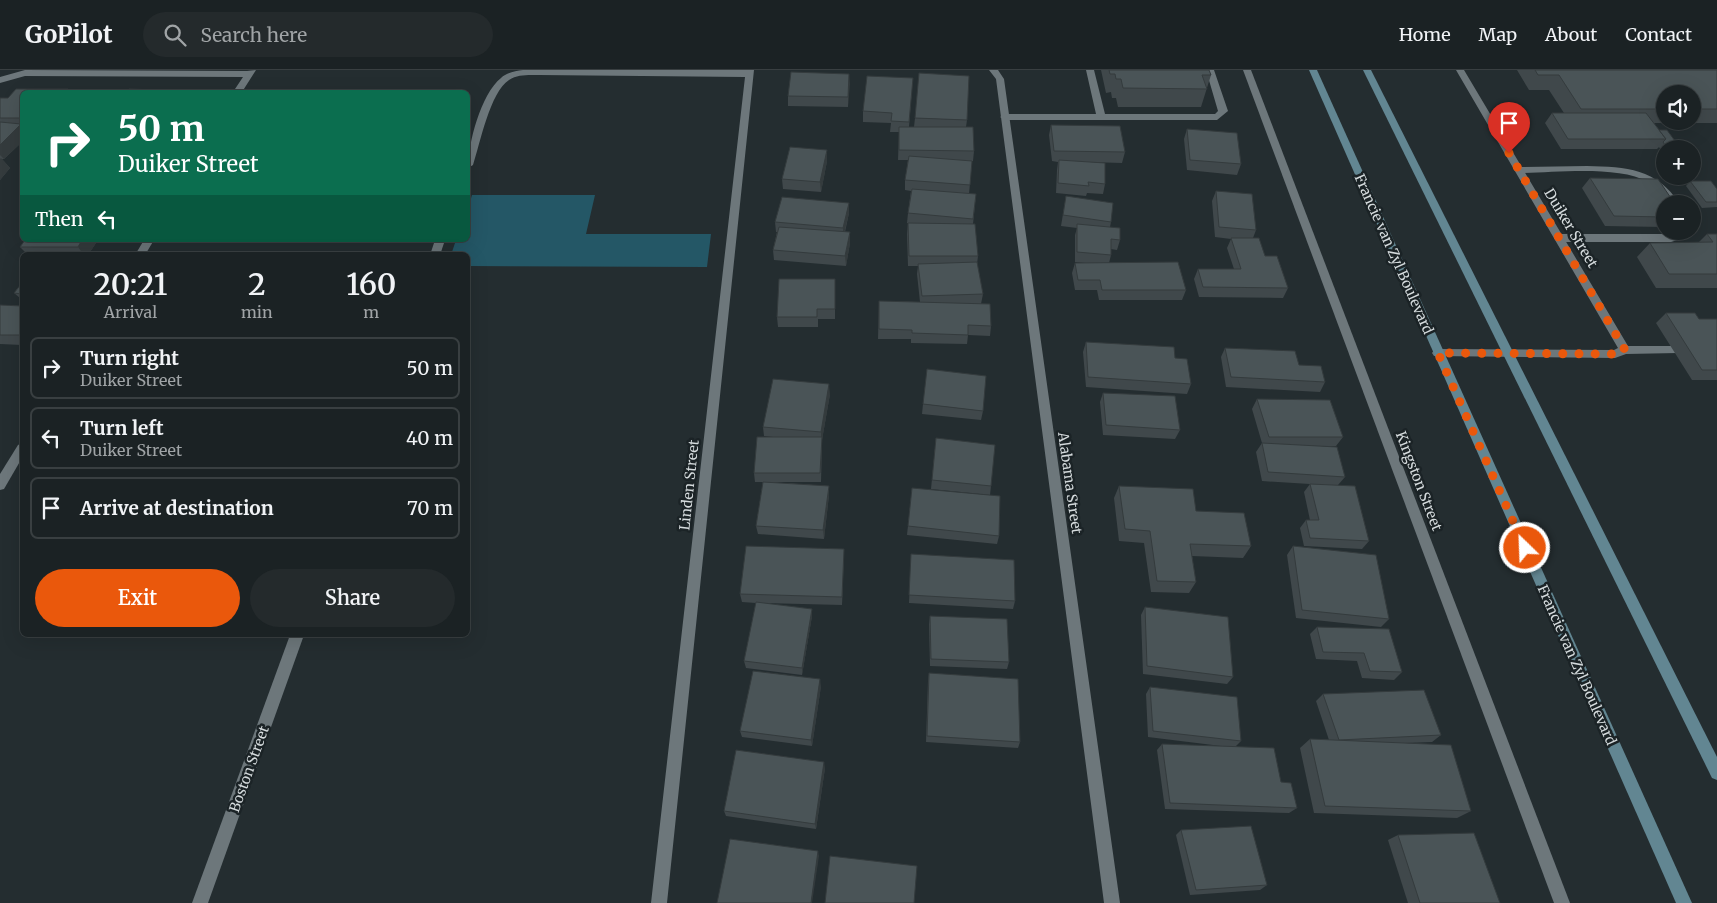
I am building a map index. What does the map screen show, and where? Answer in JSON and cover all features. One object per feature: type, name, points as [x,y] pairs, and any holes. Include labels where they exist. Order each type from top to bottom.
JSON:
[{"type":"main road","name":"Francie van Zyl Boulevard","points":[[1313,70],[1684,903]]},
{"type":"main road","points":[[1367,70],[1717,773]]},
{"type":"street","name":"Alabama Street","points":[[993,70],[1000,79],[1112,903]]},
{"type":"street","points":[[1090,70],[1100,118]]},
{"type":"street","points":[[1005,118],[1217,117],[1223,111],[1210,70]]},
{"type":"street","name":"Kingston Street","points":[[1248,70],[1562,903]]},
{"type":"street","name":"Duiker Street","points":[[1460,70],[1625,350]]},
{"type":"street","points":[[0,80],[25,73],[251,72]]},
{"type":"street","points":[[239,90],[251,72]]},
{"type":"street","points":[[470,159],[494,91],[504,79],[522,73],[749,72]]},
{"type":"street","name":"Linden Street","points":[[659,903],[749,72]]},
{"type":"street","points":[[1519,170],[1632,172],[1657,182],[1669,195]]},
{"type":"street","points":[[1559,238],[1656,238]]},
{"type":"street","points":[[1438,353],[1615,354],[1625,350],[1674,350]]},
{"type":"street","points":[[0,485],[20,451]]},
{"type":"street","name":"Boston Street","points":[[200,903],[296,637]]},
{"type":"shaded area","points":[[472,195],[595,195],[586,234],[711,234],[707,267],[470,266],[470,252],[452,252],[455,242],[470,242],[470,202]]},
{"type":"building","points":[[1109,70],[1209,70],[1211,75],[1202,75],[1207,89],[1123,88],[1121,79],[1116,79],[1115,74],[1110,74]]},
{"type":"building","points":[[1535,70],[1717,70],[1717,109],[1701,109],[1701,85],[1656,85],[1656,109],[1581,109],[1559,75],[1538,75]]},
{"type":"building","points":[[791,72],[849,74],[848,97],[788,96]]},
{"type":"building","points":[[919,73],[969,76],[967,120],[915,118]]},
{"type":"building","points":[[867,76],[913,78],[909,122],[891,121],[892,113],[863,111]]},
{"type":"building","points":[[16,89],[68,89],[20,90],[20,118],[0,118],[0,98],[8,98]]},
{"type":"building","points":[[1552,113],[1646,113],[1656,126],[1656,130],[1659,130],[1666,139],[1568,139]]},
{"type":"building","points":[[0,122],[20,124],[20,125],[0,145]]},
{"type":"building","points":[[1051,125],[1120,126],[1125,152],[1054,151]]},
{"type":"building","points":[[899,127],[973,127],[974,151],[899,150]]},
{"type":"building","points":[[1187,129],[1237,133],[1241,164],[1190,160]]},
{"type":"building","points":[[1659,130],[1667,130],[1674,140],[1666,139]]},
{"type":"building","points":[[790,147],[827,150],[820,182],[782,179]]},
{"type":"building","points":[[909,156],[972,161],[970,185],[905,180]]},
{"type":"building","points":[[1059,160],[1105,163],[1105,184],[1088,182],[1089,186],[1058,183]]},
{"type":"building","points":[[1590,178],[1656,179],[1656,185],[1662,185],[1669,195],[1656,195],[1656,217],[1614,216]]},
{"type":"building","points":[[1701,181],[1711,181],[1717,189],[1717,202],[1706,202],[1693,185],[1701,185]]},
{"type":"building","points":[[912,189],[976,194],[973,219],[908,213]]},
{"type":"building","points":[[1216,191],[1252,194],[1256,230],[1219,227]]},
{"type":"building","points":[[1066,196],[1113,203],[1111,222],[1063,215]]},
{"type":"building","points":[[782,197],[849,203],[843,228],[775,222]]},
{"type":"building","points":[[908,223],[975,224],[978,256],[909,256]]},
{"type":"building","points":[[1077,224],[1120,228],[1120,240],[1111,239],[1111,255],[1077,252]]},
{"type":"building","points":[[779,227],[850,232],[845,256],[773,250]]},
{"type":"building","points":[[1707,234],[1717,234],[1717,274],[1669,274],[1650,243],[1713,242]]},
{"type":"building","points":[[1231,238],[1259,238],[1265,256],[1277,256],[1288,288],[1203,287],[1198,269],[1241,269]]},
{"type":"building","points":[[24,242],[81,242],[78,247],[20,247]]},
{"type":"building","points":[[977,262],[983,294],[922,296],[918,264]]},
{"type":"building","points":[[1178,262],[1186,290],[1102,290],[1100,280],[1078,280],[1075,263]]},
{"type":"building","points":[[779,279],[835,279],[835,309],[817,309],[817,317],[777,317]]},
{"type":"building","points":[[20,286],[20,294],[14,293]]},
{"type":"building","points":[[879,301],[990,304],[991,326],[968,325],[968,335],[912,333],[912,330],[879,329]]},
{"type":"building","points":[[0,305],[20,306],[20,335],[0,335]]},
{"type":"building","points":[[1666,313],[1695,313],[1699,319],[1717,319],[1717,370],[1702,370]]},
{"type":"building","points":[[1086,342],[1174,347],[1175,358],[1187,359],[1191,384],[1088,377]]},
{"type":"building","points":[[1225,348],[1295,351],[1299,365],[1321,366],[1325,382],[1231,377]]},
{"type":"building","points":[[927,369],[986,376],[983,411],[923,404]]},
{"type":"building","points":[[773,379],[829,384],[821,432],[763,427]]},
{"type":"building","points":[[1103,393],[1175,396],[1180,430],[1106,425]]},
{"type":"building","points":[[1257,399],[1330,400],[1343,437],[1269,437]]},
{"type":"building","points":[[757,437],[822,437],[820,473],[754,473]]},
{"type":"building","points":[[936,438],[995,445],[991,486],[932,480]]},
{"type":"building","points":[[1262,443],[1337,447],[1345,477],[1268,472]]},
{"type":"building","points":[[763,482],[829,486],[823,530],[756,526]]},
{"type":"building","points":[[1310,484],[1355,486],[1369,541],[1310,538],[1306,520],[1319,520]]},
{"type":"building","points":[[1119,486],[1193,489],[1196,511],[1244,513],[1251,546],[1190,544],[1196,582],[1157,581],[1150,531],[1125,529]]},
{"type":"building","points":[[912,488],[1000,496],[999,536],[908,526]]},
{"type":"building","points":[[746,546],[844,549],[842,597],[740,594]]},
{"type":"building","points":[[1293,546],[1376,555],[1389,619],[1302,610]]},
{"type":"building","points":[[911,554],[1014,560],[1015,601],[909,595]]},
{"type":"building","points":[[756,602],[812,609],[802,668],[744,661]]},
{"type":"building","points":[[1145,607],[1228,617],[1233,677],[1147,666]]},
{"type":"building","points":[[930,616],[1007,619],[1009,662],[931,659]]},
{"type":"building","points":[[1317,627],[1389,629],[1402,672],[1370,671],[1364,653],[1323,652]]},
{"type":"building","points":[[753,671],[820,679],[811,740],[740,731]]},
{"type":"building","points":[[929,673],[1018,679],[1020,742],[927,736]]},
{"type":"building","points":[[1150,687],[1237,697],[1241,741],[1153,731]]},
{"type":"building","points":[[1424,690],[1441,735],[1339,740],[1323,694]]},
{"type":"building","points":[[1310,739],[1451,745],[1471,811],[1325,806]]},
{"type":"building","points":[[1162,744],[1274,748],[1281,782],[1291,783],[1297,808],[1170,803]]},
{"type":"building","points":[[736,750],[824,762],[815,824],[724,811]]},
{"type":"building","points":[[1251,826],[1267,885],[1196,890],[1181,830]]},
{"type":"building","points":[[1474,833],[1500,903],[1420,903],[1398,835]]},
{"type":"building","points":[[730,839],[818,851],[811,903],[717,903]]},
{"type":"building","points":[[830,856],[917,866],[914,903],[825,903]]},
{"type":"route","points":[[1509,153],[1625,350],[1615,354],[1438,353],[1525,548]]}]
